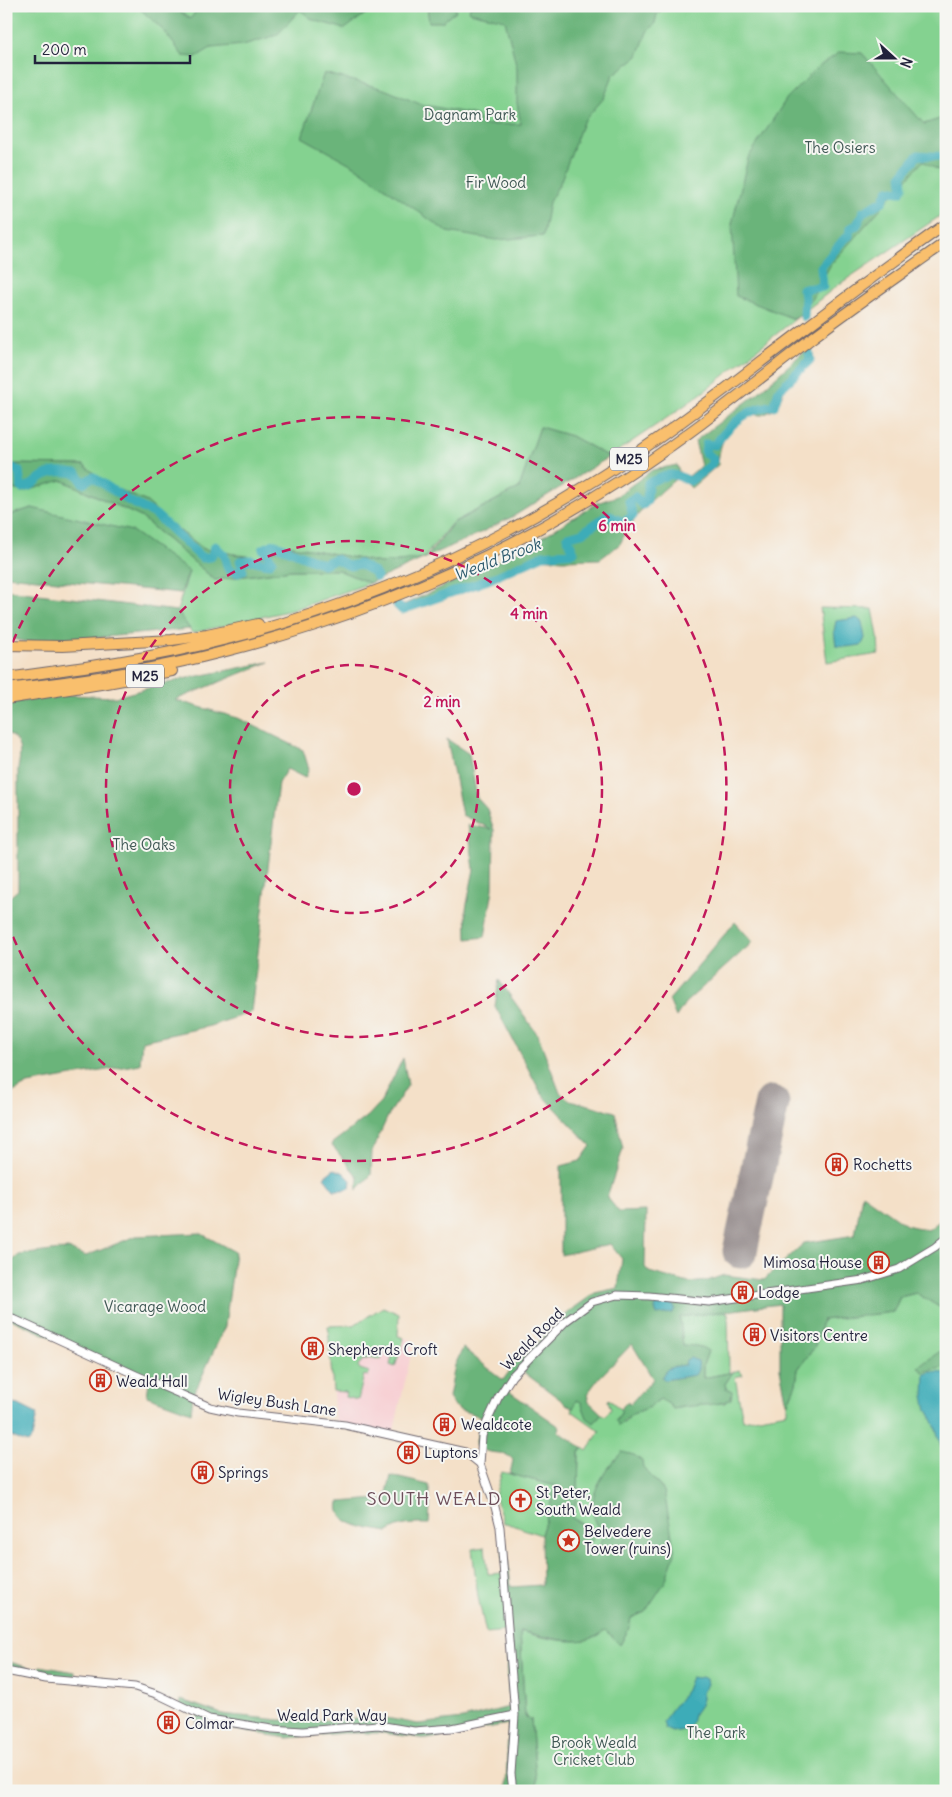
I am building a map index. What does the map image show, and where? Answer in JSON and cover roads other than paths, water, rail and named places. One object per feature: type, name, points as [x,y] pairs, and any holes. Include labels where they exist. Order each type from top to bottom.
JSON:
[{"type":"highway","name":"M25","points":[[6,678],[146,657],[227,639],[353,599],[429,568],[504,532],[578,491],[670,431],[847,296],[946,224]]},
{"type":"highway","name":"M25","points":[[8,690],[143,670],[225,652],[280,637],[350,614],[404,593],[479,559],[570,511],[625,477],[672,445],[855,306],[946,242]]},
{"type":"highway","name":"M25","points":[[6,645],[63,646],[172,640],[207,635],[255,624],[274,625]]},
{"type":"highway","name":"M25","points":[[6,699],[107,683],[193,666],[249,652],[280,637]]},
{"type":"street","name":"Weald Road","points":[[513,1791],[511,1774],[515,1715],[500,1527],[480,1464],[482,1436],[498,1398],[512,1376],[566,1322],[592,1302],[617,1294],[709,1302],[864,1280],[899,1269],[946,1238]]},
{"type":"street","name":"Wigley Bush Lane","points":[[6,1318],[16,1320],[210,1407],[238,1413],[345,1425],[469,1454],[480,1464]]},
{"type":"street","points":[[469,1454],[481,1444]]},
{"type":"street","name":"Weald Park Way","points":[[6,1671],[46,1680],[135,1687],[209,1719],[272,1729],[303,1731],[378,1725],[414,1731],[452,1728],[515,1715]]},
{"type":"water","points":[[857,618],[862,622],[865,638],[862,645],[836,646],[834,631],[836,621]]},
{"type":"water","points":[[334,1169],[344,1173],[351,1180],[350,1188],[334,1190],[324,1177]]},
{"type":"water","points":[[673,1303],[675,1309],[672,1313],[657,1315],[656,1304]]},
{"type":"water","points":[[690,1358],[698,1361],[695,1375],[664,1380],[662,1377],[666,1371],[685,1365],[686,1360]]},
{"type":"water","points":[[931,1372],[946,1373],[946,1462],[934,1423],[927,1410],[924,1396],[925,1374]]},
{"type":"water","points":[[6,1403],[19,1405],[37,1414],[32,1438],[28,1443],[6,1434]]},
{"type":"water","points":[[691,1677],[706,1679],[707,1684],[702,1693],[700,1705],[693,1715],[691,1723],[684,1730],[672,1732],[665,1729],[663,1721],[686,1690]]},
{"type":"waterway","name":"Weald Brook","points":[[804,317],[805,296],[802,289],[823,287],[821,267],[844,239],[849,236],[850,228],[857,225],[863,212],[883,201],[888,190],[900,192],[903,187],[902,175],[918,155],[946,157]]},
{"type":"waterway","name":"Weald Brook","points":[[397,605],[402,610],[488,580],[543,555],[574,552],[567,537],[582,533],[608,515],[623,522],[633,516],[629,501],[635,497],[643,505],[647,501],[648,483],[669,475],[678,476],[690,481],[710,466],[714,459],[705,453],[706,444],[715,445],[740,418],[756,410],[774,406],[779,390],[810,360],[809,352]]},
{"type":"waterway","name":"Weald Brook","points":[[6,470],[13,468],[19,471],[21,488],[30,486],[41,477],[53,472],[77,473],[83,483],[93,477],[129,501],[156,515],[202,558],[211,557],[215,546],[224,555],[228,569],[238,573],[243,571],[240,561],[251,560],[269,564],[272,560],[263,549],[274,544],[323,564],[335,559],[350,566],[359,564],[374,572],[377,577]]},
{"type":"place","name":"Rochetts","points":[[837,1164]]},
{"type":"place","name":"Mimosa House","points":[[878,1262]]},
{"type":"place","name":"Lodge","points":[[742,1292]]},
{"type":"place","name":"Visitors Centre","points":[[754,1335]]},
{"type":"place","name":"Shepherds Croft","points":[[312,1349]]},
{"type":"place","name":"Weald Hall","points":[[100,1381]]},
{"type":"place","name":"Wealdcote","points":[[445,1424]]},
{"type":"place","name":"Luptons","points":[[408,1452]]},
{"type":"place","name":"Springs","points":[[202,1472]]},
{"type":"place","name":"St Peter, South Weald","points":[[520,1501]]},
{"type":"place","name":"Belvedere Tower (ruins)","points":[[568,1540]]},
{"type":"place","name":"Colmar","points":[[169,1723]]},
{"type":"district","name":"SOUTH WEALD","points":[[434,1498]]},
{"type":"park label","name":"Dagnam Park","points":[[470,114]]},
{"type":"park label","name":"The Osiers","points":[[840,147]]},
{"type":"park label","name":"Fir Wood","points":[[496,182]]},
{"type":"park label","name":"The Oaks","points":[[144,844]]},
{"type":"park label","name":"Vicarage Wood","points":[[155,1306]]},
{"type":"park label","name":"The Park","points":[[716,1732]]},
{"type":"park label","name":"Brook Weald Cricket Club","points":[[594,1750]]}]
